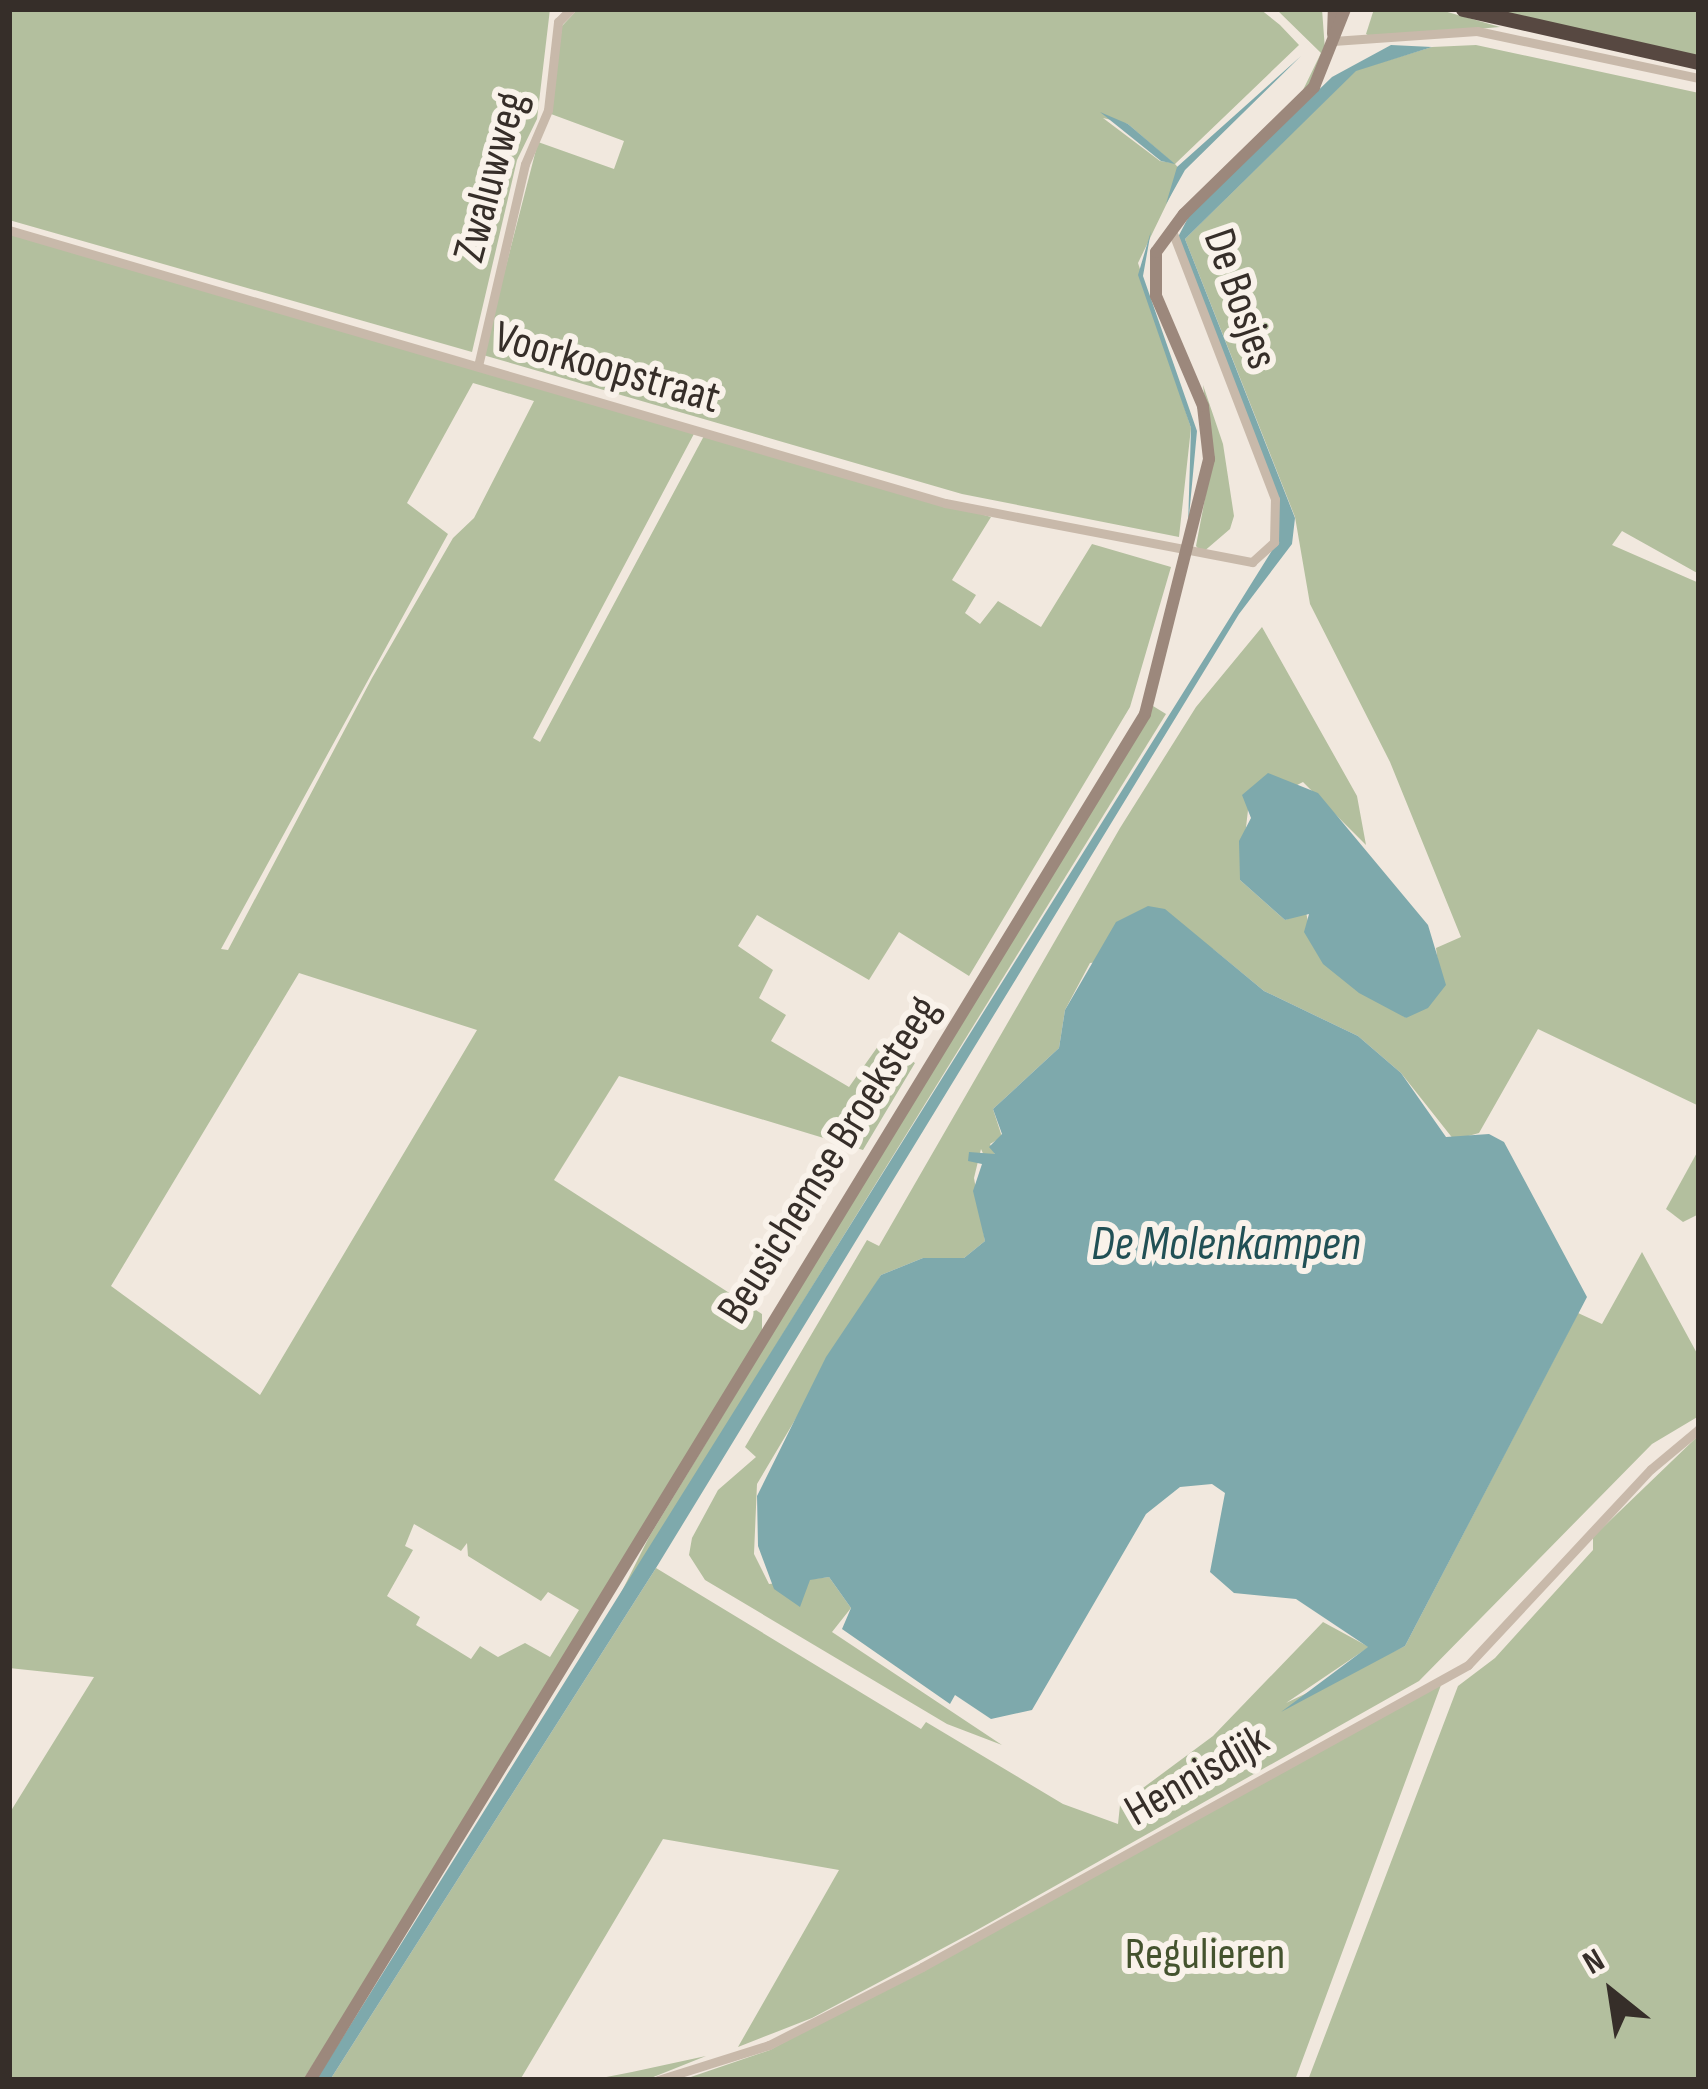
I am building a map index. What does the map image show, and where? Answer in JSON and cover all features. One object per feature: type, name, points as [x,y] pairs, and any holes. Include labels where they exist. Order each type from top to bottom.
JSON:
[{"type":"highway","points":[[1463,9],[1699,62]]},
{"type":"street","name":"Zwaluwweg","points":[[478,366],[525,164],[548,110],[559,22],[571,9]]},
{"type":"street","name":"De Bosjes","points":[[1334,9],[1334,41]]},
{"type":"street","name":"De Bosjes","points":[[1191,554],[1252,562],[1270,549],[1279,520],[1171,228],[1314,87],[1346,9]]},
{"type":"street","points":[[1334,41],[1477,31],[1699,78]]},
{"type":"street","name":"Beusichemse Broeksteeg","points":[[310,2080],[1145,714],[1191,554],[1208,474],[1208,429],[1153,281],[1156,252],[1171,228]]},
{"type":"street","name":"Voorkoopstraat","points":[[9,230],[945,503],[1191,554]]},
{"type":"street","name":"Hennisdijk","points":[[658,2080],[769,2045],[922,1967],[1468,1665],[1651,1468],[1699,1429]]},
{"type":"green space","points":[[9,9],[550,9],[537,119],[517,160],[472,352],[9,220]]},
{"type":"green space","points":[[578,9],[1260,9],[1280,25],[1299,45],[1175,164],[1182,172],[1138,263],[1191,428],[1179,537],[962,494],[483,355],[538,142],[614,169],[624,141],[551,114],[562,26]],"holes":[[[1103,118],[1128,124],[1173,163],[1160,161]]]},
{"type":"green space","points":[[1276,9],[1322,9],[1325,50],[1314,80],[1303,90],[1321,53]]},
{"type":"green space","points":[[1374,9],[1437,9],[1500,27],[1372,38],[1366,34]]},
{"type":"green space","points":[[1489,9],[1699,9],[1699,58]]},
{"type":"green space","points":[[1476,45],[1699,93],[1699,574],[1622,531],[1612,545],[1699,583],[1699,1106],[1538,1029],[1479,1133],[1454,1140],[1401,1073],[1358,1036],[1264,991],[1213,949],[1090,963],[1065,1010],[1059,1048],[993,1109],[1002,1137],[990,1144],[995,1154],[985,1158],[981,1149],[974,1178],[985,1241],[964,1258],[923,1258],[881,1275],[757,1484],[754,1554],[769,1584],[829,1577],[851,1608],[832,1632],[1002,1745],[947,1724],[705,1580],[689,1555],[692,1538],[718,1490],[756,1457],[745,1447],[867,1240],[879,1246],[1120,828],[1196,707],[1262,627],[1357,796],[1366,845],[1303,782],[1248,810],[1240,880],[1285,920],[1306,912],[1313,946],[1406,1018],[1439,971],[1436,948],[1461,937],[1390,762],[1310,604],[1295,517],[1185,239],[1356,70],[1432,47]]},
{"type":"green space","points":[[9,233],[696,430],[533,738],[540,742],[705,434],[991,517],[952,580],[976,595],[965,613],[980,624],[998,601],[1041,627],[1092,544],[1171,567],[1130,707],[969,976],[899,932],[869,980],[757,915],[738,946],[773,970],[759,998],[786,1015],[771,1041],[849,1087],[881,1042],[915,1063],[863,1150],[619,1076],[554,1180],[762,1314],[762,1331],[503,1766],[303,2080],[9,2080],[9,1814],[94,1677],[9,1668]],"holes":[[[473,383],[534,401],[474,518],[453,538],[372,678],[228,950],[221,949],[448,534],[407,503]],[[299,973],[477,1030],[260,1395],[111,1286]],[[414,1524],[461,1551],[467,1543],[468,1556],[541,1601],[548,1592],[579,1610],[550,1657],[525,1643],[498,1657],[480,1646],[471,1659],[416,1625],[420,1617],[387,1596],[413,1550],[405,1546]]]},
{"type":"green space","points":[[1203,385],[1223,444],[1234,516],[1230,529],[1202,553],[1196,546],[1212,461]]},
{"type":"green space","points":[[1153,706],[1166,714],[613,1609],[649,1537]]},
{"type":"green space","points":[[1699,1149],[1699,1214],[1683,1222],[1666,1209]]},
{"type":"green space","points":[[1642,1252],[1699,1357],[1699,1416],[1652,1444],[1419,1681],[977,1930],[812,2018],[738,2047],[839,1870],[663,1839],[520,2080],[330,2080],[656,1568],[921,1729],[926,1722],[1063,1804],[1118,1824],[1120,1805],[1213,1736],[1323,1622],[1369,1647],[1286,1703],[1405,1646],[1578,1313],[1602,1324]]},
{"type":"green space","points":[[1699,1435],[1699,2080],[1308,2080],[1458,1686],[1495,1658],[1593,1550],[1593,1537]]},
{"type":"green space","name":"Regulieren","points":[[1441,1685],[1295,2080],[682,2080],[770,2050]]},
{"type":"green space","points":[[706,2056],[646,2080],[591,2080],[632,2072]]},
{"type":"water","points":[[1391,45],[1432,47],[1356,71],[1185,239],[1295,518],[1292,544],[1239,614],[656,1568],[330,2080],[316,2080],[1276,544],[1279,506],[1178,237],[1189,216],[1332,77]]},
{"type":"water","points":[[1301,56],[1185,170],[1166,204],[1177,167]]},
{"type":"water","points":[[1100,112],[1128,124],[1175,164],[1161,161]]},
{"type":"water","points":[[1151,231],[1143,276],[1197,431],[1188,527],[1191,428],[1138,275]]},
{"type":"water","points":[[1268,773],[1318,793],[1428,925],[1446,985],[1428,1008],[1406,1018],[1359,993],[1323,964],[1304,932],[1309,914],[1285,920],[1240,880],[1239,841],[1251,818],[1242,795]]},
{"type":"water","name":"De Molenkampen","points":[[1148,906],[1165,909],[1264,991],[1358,1036],[1401,1073],[1446,1137],[1489,1134],[1504,1142],[1587,1297],[1405,1646],[1281,1712],[1368,1647],[1296,1599],[1234,1593],[1210,1572],[1225,1493],[1212,1484],[1180,1487],[1146,1514],[1032,1710],[991,1719],[955,1695],[950,1704],[842,1629],[851,1608],[829,1577],[810,1580],[800,1607],[774,1589],[758,1546],[757,1496],[826,1357],[881,1275],[923,1258],[964,1258],[985,1241],[973,1191],[982,1164],[968,1161],[969,1152],[995,1154],[989,1147],[1002,1134],[993,1109],[1059,1048],[1065,1010],[1116,922]]}]
